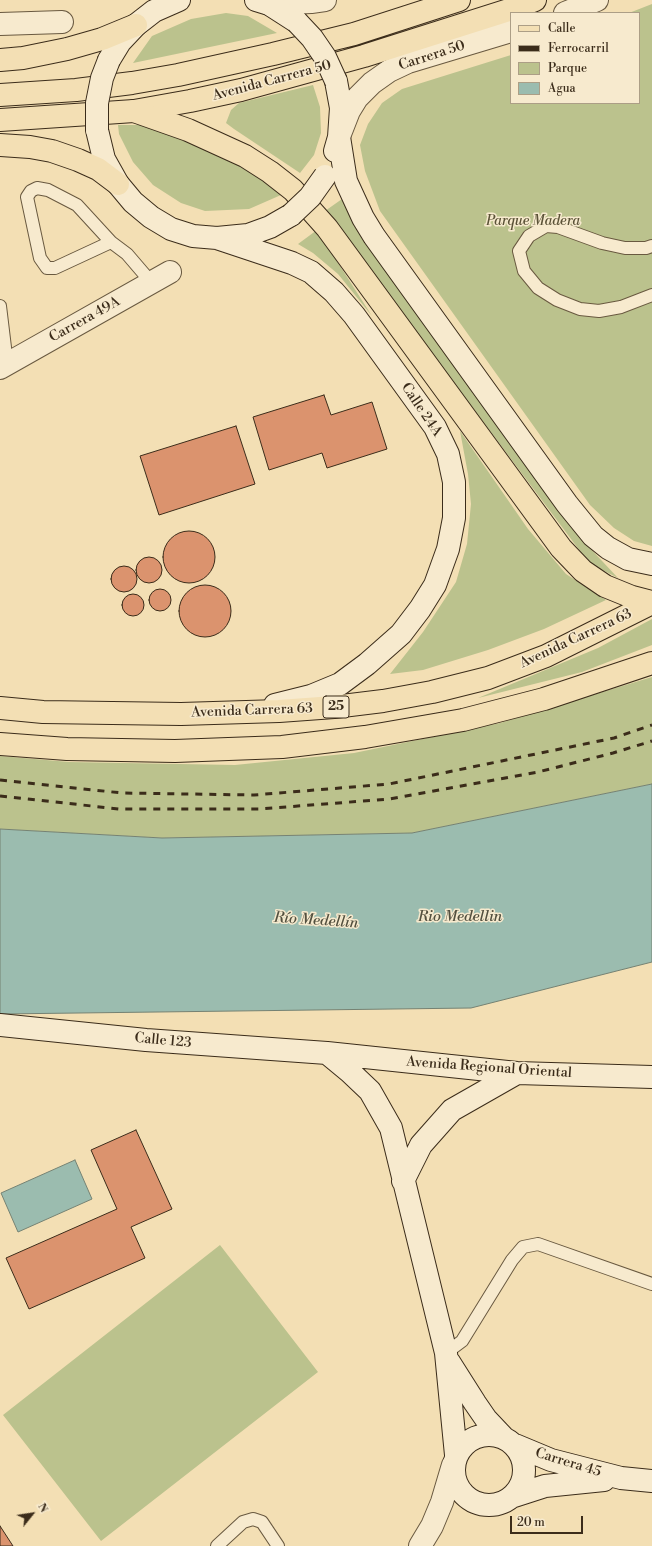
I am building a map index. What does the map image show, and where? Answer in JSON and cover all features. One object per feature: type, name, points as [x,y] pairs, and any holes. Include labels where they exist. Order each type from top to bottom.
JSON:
[{"type":"main road","points":[[179,0],[154,6],[120,42],[109,60],[102,78],[97,103],[97,130],[104,159],[118,184],[133,202],[151,217],[171,229],[193,236],[217,238],[248,235],[270,227],[291,215],[310,197],[325,176],[333,160],[339,137],[341,108],[336,81],[325,56],[312,38],[297,22],[262,2]]},
{"type":"main road","points":[[262,2],[311,2],[326,0]]},
{"type":"main road","name":"Avenida Carrera 50","points":[[0,95],[76,90],[132,83],[178,75],[354,34],[459,0]]},
{"type":"main road","name":"Avenida Carrera 50","points":[[0,120],[134,111],[190,102],[283,80],[433,35],[535,0]]},
{"type":"main road","points":[[567,12],[597,0]]},
{"type":"main road","points":[[0,24],[62,22]]},
{"type":"main road","points":[[0,60],[23,58],[67,49],[102,39],[136,25]]},
{"type":"main road","name":"Carrera 50","points":[[339,137],[349,111],[357,98],[372,83],[389,71],[408,62],[510,31]]},
{"type":"main road","points":[[134,111],[188,130],[245,156],[270,172],[293,190],[327,228],[561,548],[583,571],[605,586],[652,603]]},
{"type":"main road","points":[[339,137],[346,181],[363,218],[374,236],[567,504],[593,536],[608,548],[628,559],[652,564]]},
{"type":"main road","points":[[0,145],[30,147],[52,151],[78,160],[98,170],[118,184]]},
{"type":"main road","name":"Calle 24A","points":[[217,238],[292,262],[311,272],[334,292],[354,315],[435,427],[448,454],[454,482],[454,518],[448,549],[435,585],[420,609],[401,634],[368,664],[340,684],[311,696],[247,712]]},
{"type":"main road","name":"Carrera 49A","points":[[2,365],[170,272]]},
{"type":"main road","name":"Avenida Carrera 63","points":[[0,708],[43,712],[181,714],[279,712],[383,701],[432,692],[488,678],[546,656],[652,603]]},
{"type":"main road","points":[[0,744],[67,749],[175,751],[282,748],[350,739],[463,720],[544,699],[652,662]]},
{"type":"main road","name":"Calle 123","points":[[0,1025],[146,1040],[326,1053]]},
{"type":"main road","points":[[326,1053],[350,1072],[370,1091],[391,1128],[434,1297],[447,1356],[455,1460],[454,1476],[457,1486],[463,1494],[472,1501],[482,1505],[494,1505],[504,1502],[514,1496],[520,1487],[524,1476],[524,1465],[521,1454],[486,1419],[447,1356]]},
{"type":"main road","name":"Avenida Regional Oriental","points":[[326,1053],[517,1072],[652,1077]]},
{"type":"main road","points":[[404,1181],[421,1145],[452,1110],[517,1072]]},
{"type":"main road","points":[[420,1546],[432,1526],[455,1460],[462,1446],[471,1439],[481,1435],[492,1434],[509,1441]]},
{"type":"main road","name":"Carrera 45","points":[[509,1441],[551,1460],[621,1478],[652,1481]]},
{"type":"main road","name":"Carrera 45","points":[[514,1496],[545,1486],[621,1478]]},
{"type":"lane","points":[[111,242],[55,268],[47,268],[40,258],[27,196],[31,191],[37,188],[48,190],[77,205],[111,242],[127,254],[151,282]]},
{"type":"lane","points":[[652,246],[646,248],[625,248],[602,243],[558,226],[546,226],[529,236],[519,251],[524,271],[538,288],[557,300],[580,309],[598,311],[621,307],[652,295]]},
{"type":"lane","points":[[0,306],[2,365]]},
{"type":"lane","points":[[447,1356],[462,1341],[512,1260],[523,1247],[538,1244],[652,1284]]},
{"type":"lane","points":[[217,1546],[243,1522],[253,1518],[262,1522],[278,1546]]},
{"type":"green space","name":"Parque Madera","points":[[652,4],[652,546],[634,541],[614,528],[590,505],[380,211],[365,171],[360,145],[368,124],[382,103],[402,89],[510,55],[510,104],[640,104],[640,12],[632,12]]},
{"type":"green space","points":[[226,13],[248,16],[277,33],[133,63],[152,36],[191,19]]},
{"type":"green space","points":[[313,85],[320,107],[321,133],[314,155],[300,173],[226,123],[231,110],[239,103]]},
{"type":"green space","points":[[118,125],[146,125],[219,153],[255,175],[281,195],[249,209],[205,211],[181,203],[153,185],[133,162],[119,134]]},
{"type":"green space","points":[[342,199],[361,234],[408,300],[588,546],[618,578],[589,563],[325,211]]},
{"type":"green space","points":[[317,230],[372,316],[338,274],[313,253],[298,244]]},
{"type":"green space","points":[[460,431],[528,529],[566,574],[606,600],[544,629],[488,650],[423,670],[390,674],[423,632],[456,582],[467,544],[471,504],[468,474]]},
{"type":"green space","points":[[652,619],[652,645],[582,672],[478,698],[598,648]]},
{"type":"green space","points":[[652,677],[652,784],[412,833],[162,838],[0,829],[0,756],[69,762],[235,765],[354,753],[500,723]]},
{"type":"green space","points":[[220,1245],[318,1372],[101,1541],[3,1415]]},
{"type":"water","name":"Rio Medellin","points":[[652,784],[652,962],[471,1008],[0,1014],[0,829],[162,838],[412,833]]},
{"type":"water","points":[[75,1160],[92,1199],[18,1232],[1,1193]]},
{"type":"building","points":[[324,395],[331,415],[372,402],[387,449],[327,468],[322,453],[269,470],[253,417]]},
{"type":"building","points":[[236,426],[255,484],[159,515],[140,456]]},
{"type":"building","points":[[189,531],[203,535],[211,543],[215,557],[211,571],[203,579],[189,583],[175,579],[167,571],[163,557],[167,543],[175,535]]},
{"type":"building","points":[[149,557],[158,561],[162,570],[158,579],[149,583],[140,579],[136,570],[140,561]]},
{"type":"building","points":[[124,566],[133,570],[137,579],[133,588],[124,592],[115,588],[111,579],[115,570]]},
{"type":"building","points":[[205,585],[219,589],[227,597],[231,611],[227,625],[219,633],[205,637],[191,633],[183,625],[179,611],[183,597],[191,589]]},
{"type":"building","points":[[160,589],[168,592],[171,600],[168,608],[160,611],[152,608],[149,600],[152,592]]},
{"type":"building","points":[[133,594],[141,597],[144,605],[141,613],[133,616],[125,613],[122,605],[125,597]]},
{"type":"building","points":[[136,1130],[172,1209],[131,1227],[145,1258],[29,1309],[6,1258],[117,1209],[91,1150]]},
{"type":"building","points":[[0,1526],[13,1546],[0,1546]]},
{"type":"railway","points":[[0,780],[122,793],[254,795],[389,784],[614,738],[652,725]]},
{"type":"railway","points":[[0,796],[119,809],[259,809],[390,799],[538,772],[613,753],[652,741]]},
{"type":"water label","name":"Río Medellín","points":[[316,921]]}]
